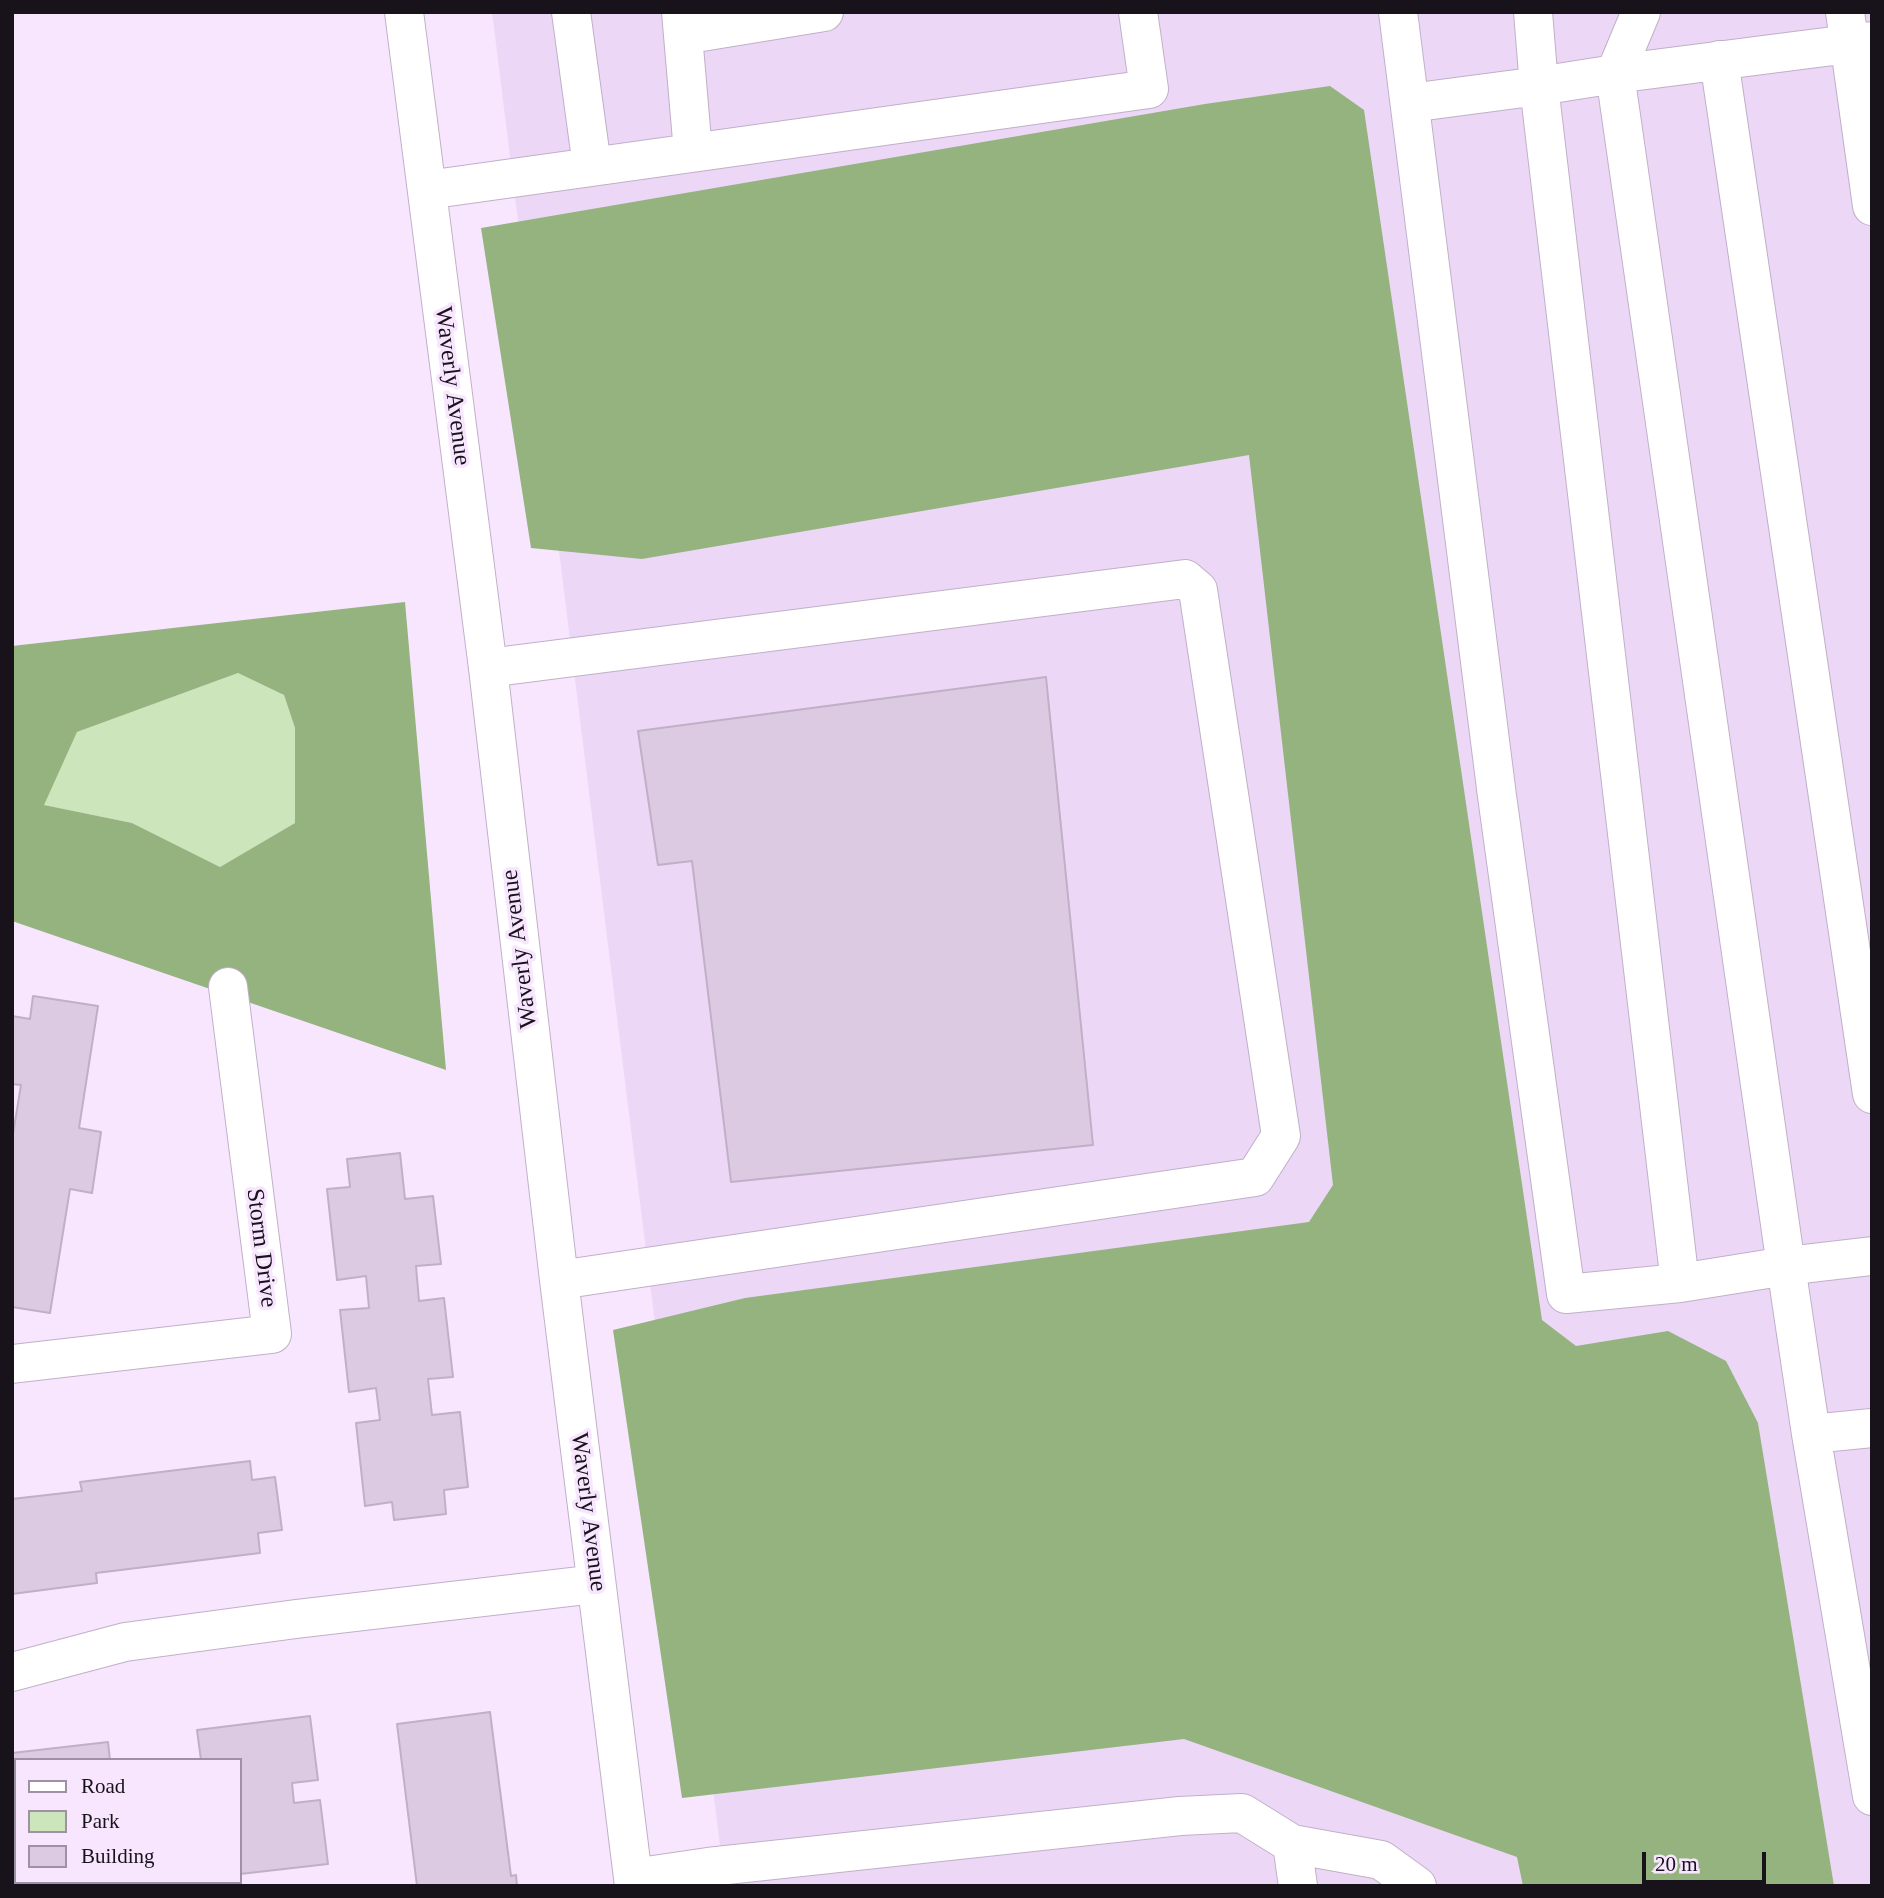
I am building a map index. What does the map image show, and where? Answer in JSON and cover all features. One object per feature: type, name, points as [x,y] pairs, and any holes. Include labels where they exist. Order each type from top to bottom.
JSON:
[{"type":"street","name":"Waverly Avenue","points":[[404,12],[488,668],[559,1280],[634,1882]]},
{"type":"street","points":[[571,12],[592,166]]},
{"type":"street","points":[[693,152],[682,24],[824,12]]},
{"type":"street","points":[[427,190],[1149,89],[1138,12]]},
{"type":"street","points":[[1398,12],[1496,796],[1566,1294],[1680,1283],[1872,1256]]},
{"type":"street","points":[[1533,12],[1539,86],[1680,1283]]},
{"type":"street","points":[[1641,12],[1615,74],[1811,1434],[1872,1796]]},
{"type":"street","points":[[1410,103],[1719,60],[1856,32],[1872,206]]},
{"type":"street","points":[[1719,60],[1872,1094]]},
{"type":"street","points":[[488,668],[1185,579],[1198,590],[1281,1136],[1255,1177],[559,1280]]},
{"type":"street","name":"Storm Drive","points":[[12,1364],[272,1334],[228,987]]},
{"type":"street","points":[[1811,1434],[1872,1429]]},
{"type":"street","points":[[12,1672],[125,1642],[596,1584]]},
{"type":"street","points":[[634,1882],[708,1867],[1139,1821],[1242,1813],[1292,1844],[1381,1860],[1417,1886]]},
{"type":"street","points":[[1292,1844],[1298,1886]]},
{"type":"shaded area","points":[[492,12],[1872,12],[1872,1886],[725,1886]]},
{"type":"green space","points":[[1330,86],[1364,110],[1542,1320],[1576,1346],[1668,1331],[1726,1361],[1758,1423],[1834,1886],[1523,1886],[1517,1857],[1184,1739],[682,1798],[613,1330],[745,1298],[1309,1222],[1333,1185],[1249,455],[642,559],[531,548],[481,228],[1205,104]]},
{"type":"green space","points":[[405,602],[446,1070],[12,921],[12,646]],"holes":[[[238,673],[284,695],[295,728],[295,823],[220,867],[132,823],[44,805],[77,732]]]},
{"type":"green space","points":[[238,673],[284,695],[295,728],[295,823],[220,867],[132,823],[43,805],[77,732]]},
{"type":"building","points":[[1046,677],[1093,1145],[731,1182],[692,861],[658,865],[638,731]]},
{"type":"building","points":[[33,996],[98,1006],[79,1128],[101,1132],[92,1193],[70,1189],[50,1313],[12,1307],[12,1140],[21,1085],[12,1084],[12,1016],[30,1019]]},
{"type":"building","points":[[400,1153],[405,1199],[433,1196],[441,1264],[416,1266],[419,1301],[444,1298],[453,1377],[428,1379],[432,1415],[460,1412],[468,1487],[444,1490],[446,1514],[394,1520],[392,1502],[365,1506],[356,1423],[380,1420],[376,1388],[349,1392],[340,1310],[369,1308],[366,1276],[337,1280],[327,1189],[350,1187],[347,1159]]},
{"type":"building","points":[[250,1461],[252,1480],[275,1477],[282,1530],[258,1533],[260,1553],[96,1573],[97,1583],[12,1594],[12,1499],[82,1491],[80,1482]]},
{"type":"building","points":[[490,1712],[511,1876],[516,1875],[517,1886],[417,1886],[397,1724]]},
{"type":"building","points":[[310,1716],[318,1780],[292,1783],[294,1803],[320,1800],[328,1864],[242,1874],[242,1758],[201,1758],[197,1730]]},
{"type":"building","points":[[108,1742],[110,1758],[14,1758],[12,1817],[12,1753]]},
{"type":"building","points":[[12,1840],[14,1884],[204,1886],[12,1886]]}]
